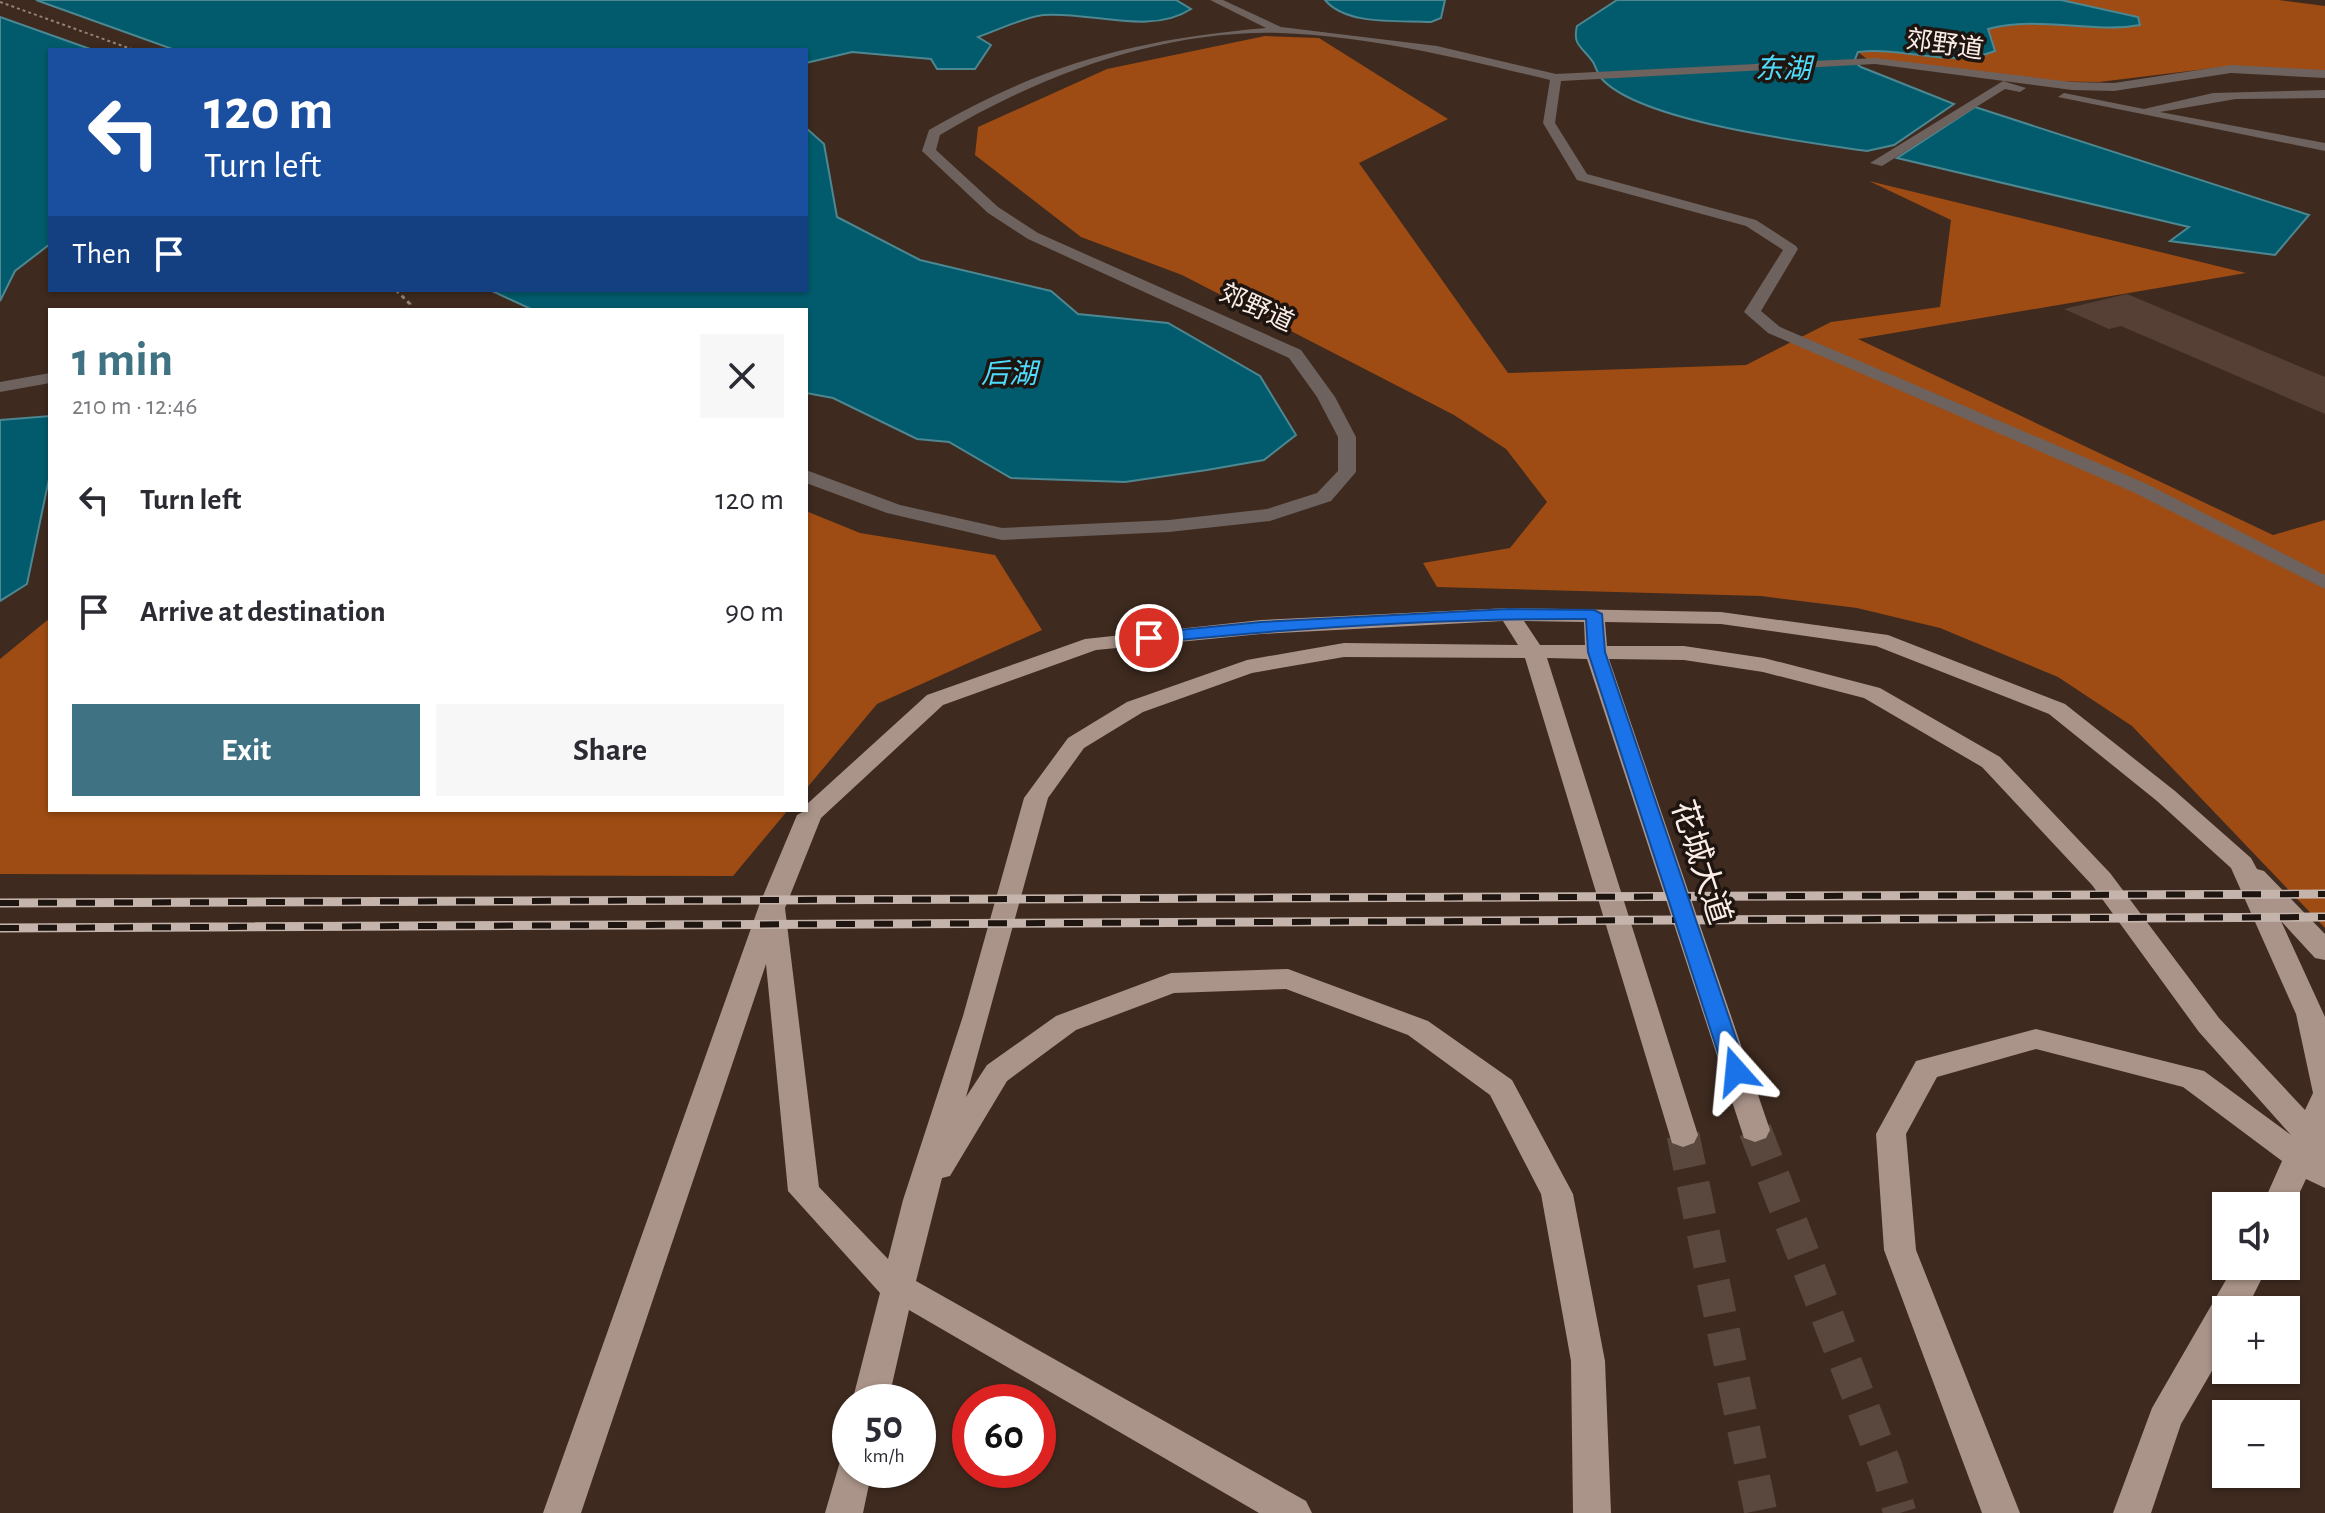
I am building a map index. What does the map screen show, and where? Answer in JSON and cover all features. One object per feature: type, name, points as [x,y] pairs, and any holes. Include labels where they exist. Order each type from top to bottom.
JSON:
[{"type":"main road","points":[[1509,614],[1534,652],[1580,810],[1683,1135]]},
{"type":"main road","points":[[562,1513],[773,903],[810,815],[935,700],[1093,644],[1261,627],[1509,614],[1721,618],[1880,640],[2057,709],[2166,796],[2242,864],[2325,951]]},
{"type":"main road","name":"花城大道","points":[[1594,614],[1596,652],[1755,1130]]},
{"type":"main road","points":[[874,1384],[919,1200],[977,1016],[1036,798],[1076,743],[1135,707],[1247,667],[1344,650],[1684,653],[1738,661],[1872,693],[1991,762],[2101,879],[2209,1025],[2325,1152]]},
{"type":"main road","points":[[2242,864],[2310,1014],[2325,1089]]},
{"type":"main road","points":[[773,903],[804,1191],[889,1282],[983,1339],[1147,1428],[1293,1513]]},
{"type":"main road","points":[[919,1200],[997,1073],[1066,1023],[1171,983],[1288,979],[1418,1028],[1501,1088],[1557,1194],[1588,1361],[1592,1513]]},
{"type":"main road","points":[[2001,1513],[1900,1250],[1891,1134],[1926,1069],[2036,1039],[2193,1079],[2325,1176]]},
{"type":"main road","points":[[2284,1192],[2325,1098]]},
{"type":"main road","points":[[2132,1513],[2165,1419],[2212,1339]]},
{"type":"main road","points":[[844,1513],[850,1488]]},
{"type":"street","name":"郊野道","points":[[1215,0],[1279,30]]},
{"type":"street","name":"郊野道","points":[[808,477],[894,509],[1002,534],[1169,526],[1270,515],[1324,497],[1347,472],[1347,437],[1326,397],[1295,354],[1033,236],[993,210],[929,151],[934,133],[967,112],[1122,50],[1165,41],[1279,30],[1437,49],[1556,78],[1875,61],[2005,82],[2114,87],[2231,69],[2325,74]]},
{"type":"street","points":[[1556,78],[1549,123],[1582,177],[1751,223],[1791,249],[1752,312],[1774,330],[2140,488],[2325,583]]},
{"type":"street","points":[[1877,163],[2005,82],[2143,113],[2325,147]]},
{"type":"street","points":[[2143,113],[2164,106],[2260,93],[2325,94]]},
{"type":"street","points":[[0,387],[48,378]]},
{"type":"path","points":[[0,2],[128,48]]},
{"type":"path","points":[[398,292],[410,304],[409,308]]},
{"type":"shaded area","points":[[2061,0],[2279,0],[2325,6],[2325,72],[2222,67],[2099,82],[2035,81],[1867,59],[1858,52],[1961,58],[1994,51],[1988,29],[2007,25],[2121,27],[2140,24],[2138,17]]},
{"type":"shaded area","points":[[1265,36],[1319,38],[1448,119],[1359,163],[1508,373],[1746,365],[1831,322],[1940,307],[1951,220],[1869,181],[2246,273],[1858,339],[2273,535],[2325,520],[2325,928],[2132,726],[2058,677],[1940,628],[1857,608],[1761,596],[1437,587],[1423,563],[1510,548],[1547,502],[1506,449],[1454,415],[1182,275],[1081,237],[975,155],[978,127],[1107,69]]},
{"type":"shaded area","points":[[808,512],[860,533],[995,555],[1042,630],[877,704],[808,787]]},
{"type":"shaded area","points":[[48,620],[48,812],[786,812],[733,876],[0,874],[0,659]]},
{"type":"water","points":[[36,0],[1176,0],[1191,9],[1157,21],[1043,15],[1018,21],[978,37],[991,45],[975,69],[937,69],[931,59],[852,52],[808,63],[808,48],[169,48]]},
{"type":"water","points":[[1325,0],[1445,0],[1441,18],[1431,22],[1360,18],[1346,14]]},
{"type":"water","name":"东湖","points":[[1617,0],[2061,0],[2138,17],[2140,25],[2007,25],[1988,29],[1995,51],[1961,58],[1858,52],[1854,62],[1861,67],[1954,104],[1894,145],[1867,151],[1726,128],[1650,107],[1621,93],[1601,78],[1576,38],[1577,26]]},
{"type":"water","points":[[0,17],[87,48],[48,48],[48,246],[15,271],[0,301]]},
{"type":"water","points":[[1975,107],[2309,215],[2275,255],[2170,241],[2189,227],[1897,158]]},
{"type":"water","name":"后湖","points":[[808,130],[824,144],[837,217],[920,260],[1051,291],[1078,314],[1168,323],[1260,376],[1296,435],[1264,460],[1207,470],[1125,482],[1011,478],[949,442],[917,439],[833,398],[808,393],[808,308],[529,308],[494,292],[808,292]]},
{"type":"water","points":[[48,416],[48,484],[27,584],[0,601],[0,420]]},
{"type":"building","points":[[2127,294],[2325,377],[2325,414],[2121,326],[2109,329],[2064,309]]},
{"type":"tunnel","points":[[1755,1130],[1886,1467],[1900,1513]]},
{"type":"tunnel","points":[[1683,1135],[1761,1513]]},
{"type":"railway","points":[[0,903],[2325,894]]},
{"type":"railway","points":[[0,928],[2325,917]]},
{"type":"route","points":[[1149,638],[1261,627],[1509,614],[1594,614],[1596,652],[1736,1071]]}]
